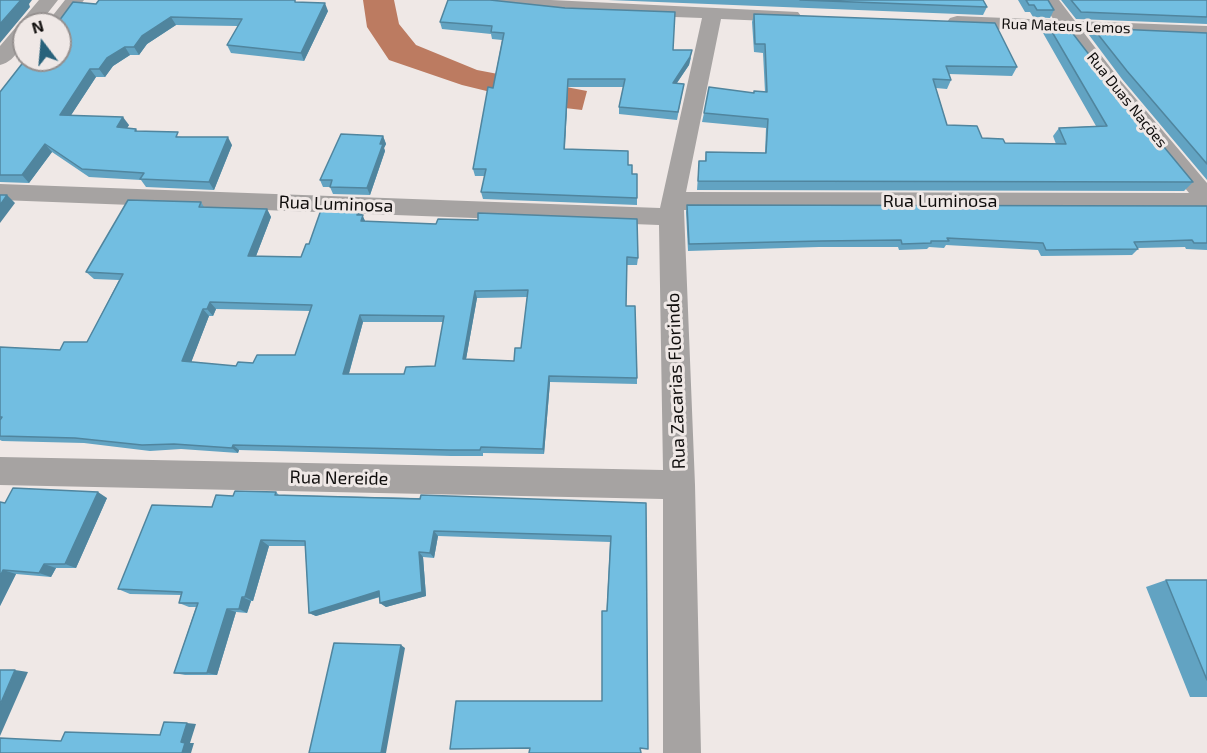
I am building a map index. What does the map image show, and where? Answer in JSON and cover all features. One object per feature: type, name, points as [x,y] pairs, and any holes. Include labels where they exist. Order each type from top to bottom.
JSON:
[{"type":"street","points":[[39,12],[49,0]]},
{"type":"street","points":[[66,12],[75,0]]},
{"type":"street","points":[[493,0],[565,8],[806,17]]},
{"type":"street","name":"Rua Duas Nações","points":[[1049,0],[1067,26],[1207,201]]},
{"type":"street","name":"Rua Zacarias Florindo","points":[[682,753],[679,485],[672,209],[712,14]]},
{"type":"street","name":"Rua Mateus Lemos","points":[[937,21],[1207,32]]},
{"type":"street","points":[[0,59],[12,44]]},
{"type":"street","name":"Rua Luminosa","points":[[0,192],[672,209],[1207,201]]},
{"type":"street","name":"Rua Nereide","points":[[0,471],[679,485]]},
{"type":"shaded area","points":[[363,0],[394,0],[399,24],[416,45],[477,70],[587,91],[582,110],[548,106],[462,85],[389,60],[367,27]]},
{"type":"building","points":[[0,0],[21,0],[0,24]]},
{"type":"building","points":[[99,0],[295,0],[295,2],[325,3],[301,53],[227,45],[242,19],[171,17],[142,36],[134,47],[125,47],[107,58],[99,69],[90,69],[60,115],[123,117],[117,127],[136,129],[135,131],[178,132],[176,137],[228,137],[209,182],[140,179],[144,173],[82,169],[45,144],[22,175],[0,175],[0,92],[16,72],[72,72],[72,12],[66,12],[73,2],[96,4]]},
{"type":"building","points":[[448,0],[490,0],[565,8],[675,12],[673,50],[692,50],[673,83],[684,84],[678,112],[619,107],[625,79],[568,79],[564,149],[628,151],[628,165],[632,165],[632,174],[637,174],[637,198],[481,192],[486,169],[473,169],[488,87],[493,88],[504,33],[491,32],[492,26],[440,22]]},
{"type":"building","points":[[800,0],[983,0],[987,7]]},
{"type":"building","points":[[1026,0],[1048,0],[1054,10],[1037,10]]},
{"type":"building","points":[[1071,0],[1207,0],[1207,17],[1081,12]]},
{"type":"building","points":[[754,14],[995,23],[1017,67],[946,66],[951,80],[933,79],[947,125],[977,126],[982,138],[1003,139],[1005,143],[1066,144],[1059,128],[1107,126],[1048,25],[1067,26],[1193,182],[698,181],[699,161],[706,161],[706,152],[766,153],[768,119],[704,113],[709,87],[754,93],[754,91],[767,92],[765,44],[755,44]]},
{"type":"building","points":[[1093,28],[1207,33],[1207,164],[1127,71]]},
{"type":"building","points":[[341,134],[383,136],[380,144],[383,144],[367,188],[330,187],[332,180],[320,180]]},
{"type":"building","points":[[0,195],[7,195],[0,205]]},
{"type":"building","points":[[128,200],[201,202],[199,207],[267,209],[248,256],[301,257],[306,244],[309,244],[322,207],[359,208],[357,215],[363,215],[361,221],[436,224],[438,219],[478,220],[478,213],[637,219],[638,258],[627,257],[626,306],[635,306],[637,378],[549,376],[543,449],[481,447],[480,450],[449,450],[233,445],[232,448],[174,444],[142,445],[75,438],[0,436],[2,417],[0,417],[0,347],[60,350],[64,342],[87,342],[123,274],[86,272]],"holes":[[[528,290],[521,348],[515,348],[514,361],[463,359],[475,291]],[[210,302],[312,305],[295,355],[257,355],[253,363],[238,362],[236,366],[182,361],[203,309],[207,309]],[[360,315],[444,316],[435,366],[406,367],[404,374],[343,374]]]},
{"type":"building","points":[[687,205],[1207,206],[1207,243],[1194,243],[1192,240],[1134,242],[1138,249],[1046,250],[1043,243],[947,238],[949,241],[902,244],[901,240],[689,244]]},
{"type":"building","points":[[13,488],[98,492],[65,564],[44,564],[39,573],[3,570],[0,577],[0,502],[5,503]]},
{"type":"building","points":[[235,491],[276,492],[275,495],[420,499],[421,495],[646,503],[648,749],[640,748],[641,753],[529,753],[530,748],[450,749],[456,701],[602,701],[602,611],[607,611],[611,536],[434,531],[430,553],[419,552],[422,592],[380,603],[379,591],[309,613],[305,541],[261,540],[245,597],[242,597],[239,609],[227,609],[207,673],[174,673],[198,603],[179,603],[182,592],[118,589],[152,505],[212,507],[216,495],[233,496]]},
{"type":"building","points":[[1166,580],[1207,580],[1207,680]]},
{"type":"building","points":[[334,643],[401,645],[381,753],[309,753]]},
{"type":"building","points":[[0,670],[15,670],[0,705]]},
{"type":"building","points":[[164,722],[187,723],[181,742],[185,743],[182,753],[0,753],[0,738],[61,741],[65,732],[160,735]]}]
